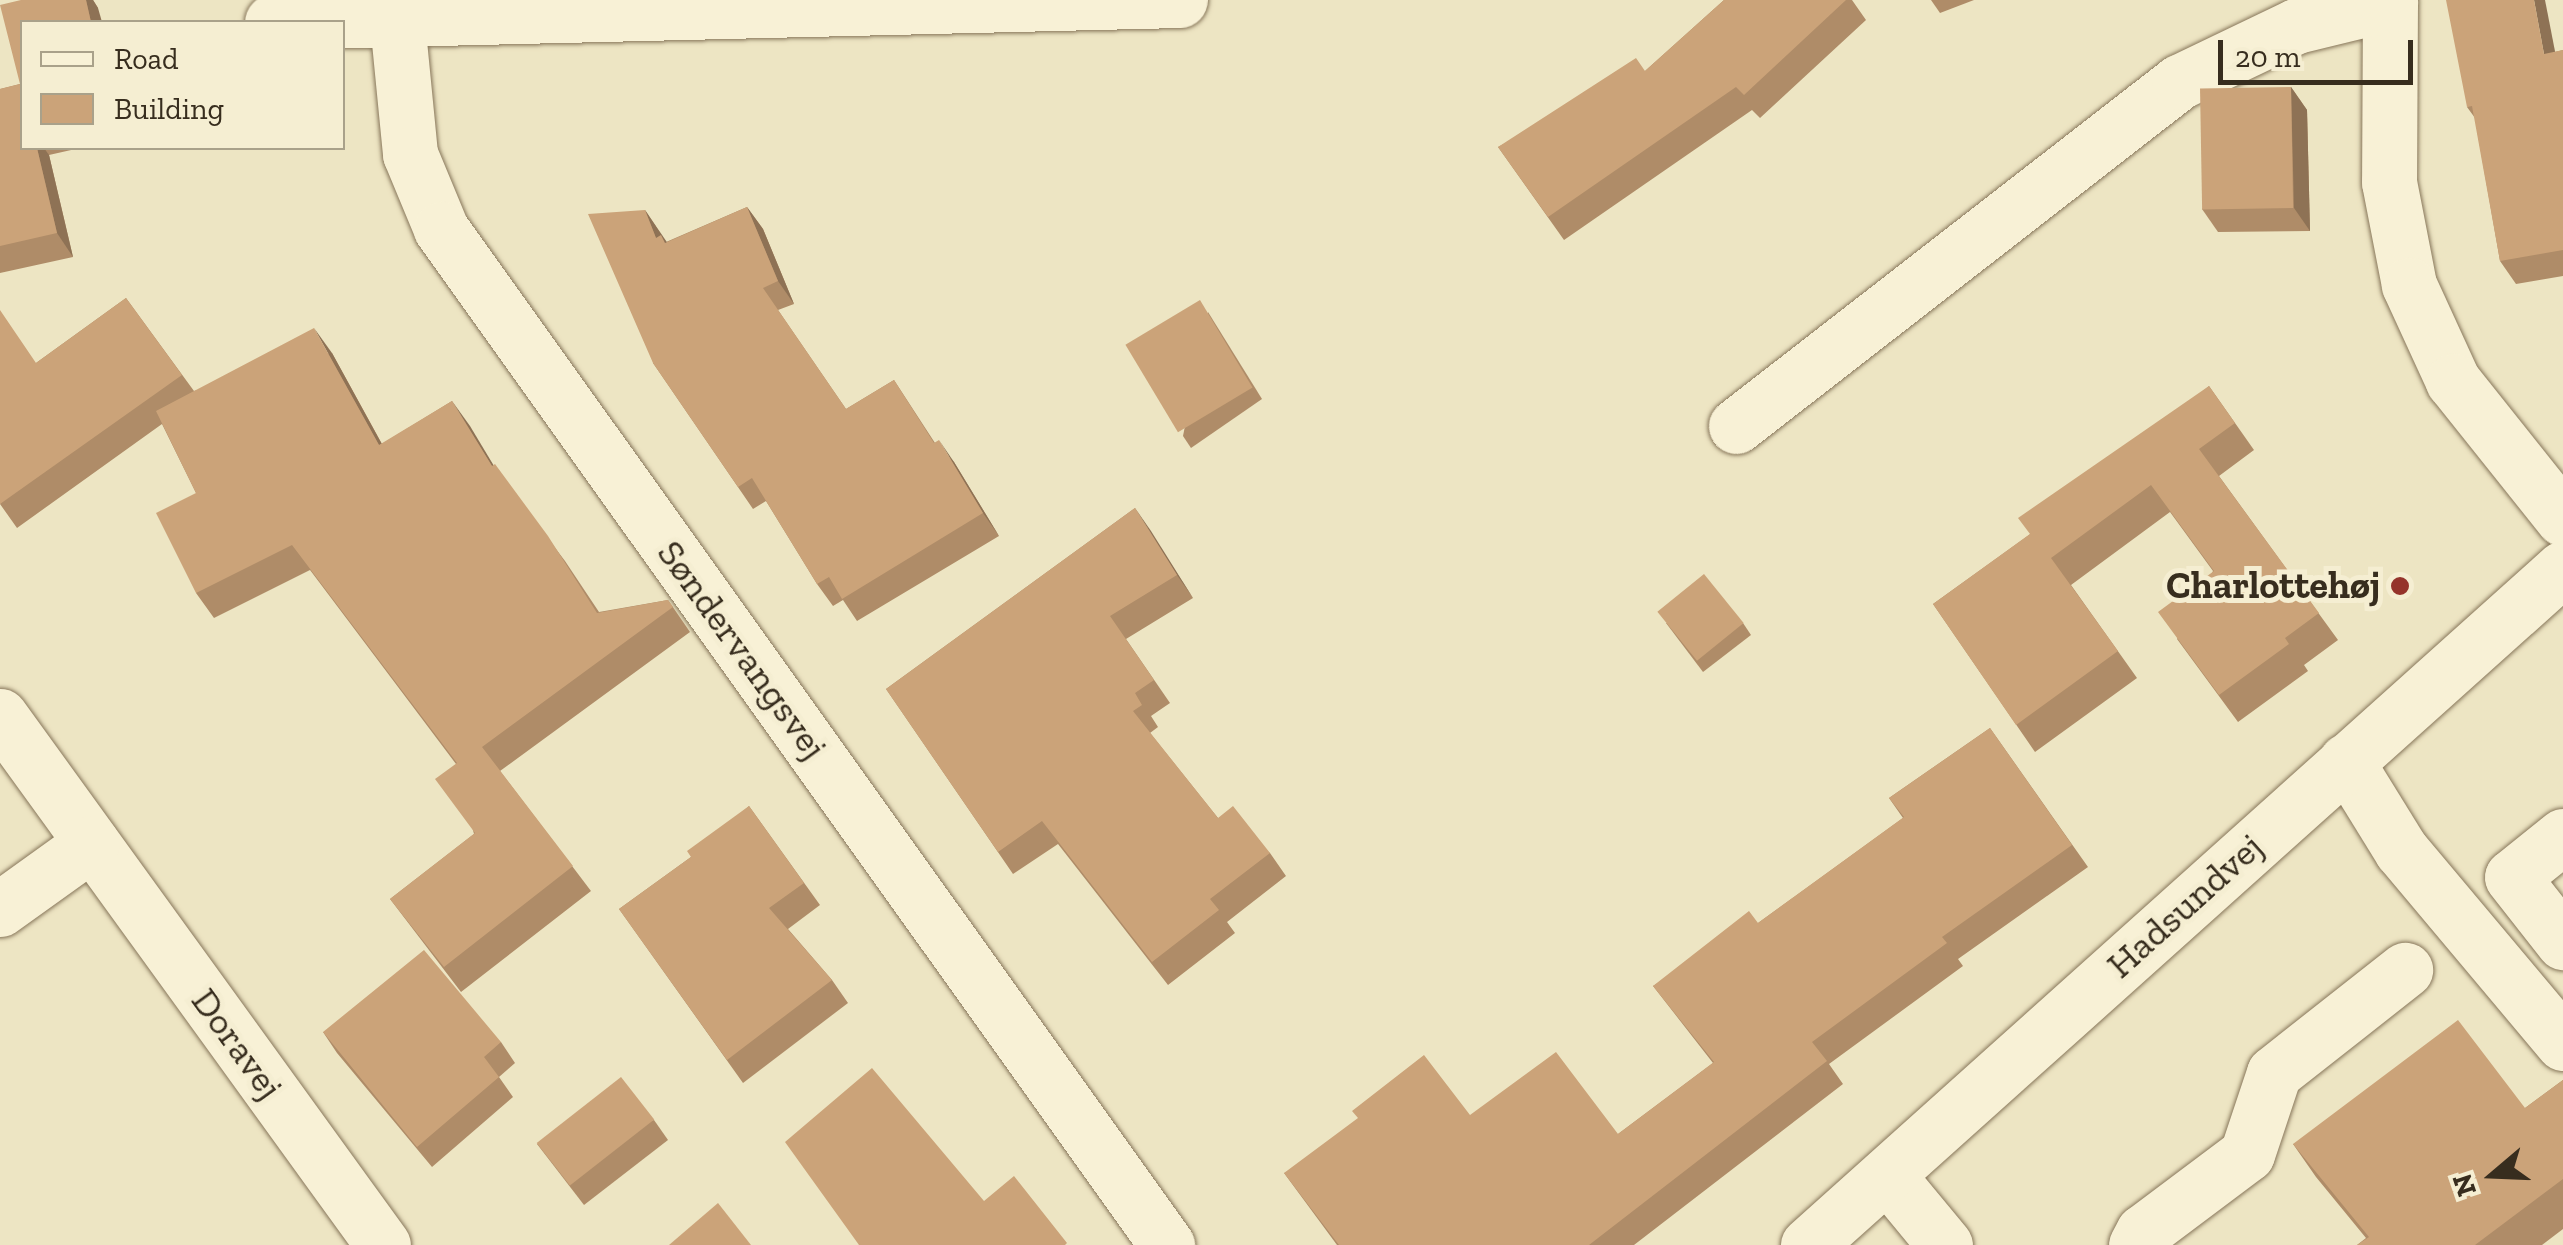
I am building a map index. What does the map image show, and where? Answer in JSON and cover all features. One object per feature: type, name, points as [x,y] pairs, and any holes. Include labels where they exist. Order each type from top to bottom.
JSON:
[{"type":"street","points":[[345,21],[1180,0]]},
{"type":"street","points":[[1736,426],[2179,82],[2296,26],[2390,1],[2389,182],[2408,285],[2453,381],[2563,520]]},
{"type":"street","name":"Søndervangsvej","points":[[397,21],[410,154],[441,229],[1167,1245]]},
{"type":"street","name":"Hadsundvej","points":[[1808,1245],[2563,568]]},
{"type":"street","name":"Doravej","points":[[0,716],[383,1245]]},
{"type":"street","points":[[2346,761],[2401,850],[2563,1043]]},
{"type":"street","points":[[2563,836],[2512,877],[2563,942]]},
{"type":"street","points":[[0,908],[92,843]]},
{"type":"street","points":[[2136,1245],[2143,1232],[2247,1154],[2274,1073],[2405,970]]},
{"type":"street","points":[[1886,1174],[1945,1245]]},
{"type":"building","points":[[21,0],[86,0],[91,20],[20,20],[20,84],[0,5]]},
{"type":"building","points":[[1724,0],[1846,0],[1744,95],[1736,87],[1548,217],[1498,147],[1636,58],[1645,71]]},
{"type":"building","points":[[2446,0],[2534,0],[2544,54],[2563,50],[2563,250],[2500,261],[2472,106],[2467,107]]},
{"type":"building","points":[[20,84],[20,150],[37,150],[57,233],[0,246],[0,89]]},
{"type":"building","points":[[2291,87],[2293,208],[2202,210],[2200,89]]},
{"type":"building","points":[[747,207],[778,281],[763,288],[846,409],[894,380],[934,443],[939,440],[983,513],[842,599],[829,577],[817,584],[752,478],[738,487],[653,363],[588,214],[645,210],[656,238],[661,235],[665,243]]},
{"type":"building","points":[[126,298],[182,375],[0,504],[0,310],[36,363]]},
{"type":"building","points":[[1200,300],[1253,387],[1178,432],[1125,345]]},
{"type":"building","points":[[314,328],[379,445],[452,401],[492,466],[495,464],[548,536],[597,613],[668,600],[673,607],[482,747],[573,866],[444,967],[390,899],[475,833],[435,779],[457,763],[292,545],[196,593],[156,513],[196,493],[156,411]]},
{"type":"building","points":[[2209,386],[2235,423],[2199,449],[2319,613],[2285,638],[2289,644],[2219,695],[2158,612],[2214,571],[2151,485],[2051,558],[2118,651],[2016,725],[1933,604],[2030,534],[2018,518]]},
{"type":"building","points":[[1135,508],[1177,575],[1110,616],[1154,680],[1135,693],[1142,705],[1133,711],[1218,818],[1233,806],[1270,853],[1210,899],[1219,910],[1152,962],[1042,821],[998,852],[886,689]]},
{"type":"building","points":[[1704,574],[1744,623],[1697,661],[1657,612]]},
{"type":"building","points":[[1990,728],[2072,845],[1942,937],[1947,943],[1812,1042],[1827,1061],[1589,1245],[1339,1245],[1284,1173],[1358,1118],[1352,1111],[1424,1055],[1470,1115],[1556,1052],[1618,1134],[1714,1062],[1653,986],[1749,911],[1758,923],[1904,817],[1889,798]]},
{"type":"building","points":[[749,806],[804,883],[769,908],[832,980],[727,1060],[619,909],[691,857],[687,851]]},
{"type":"building","points":[[424,950],[501,1042],[484,1057],[499,1077],[417,1147],[323,1032]]},
{"type":"building","points":[[2458,1020],[2525,1108],[2563,1080],[2563,1179],[2475,1245],[2357,1245],[2369,1237],[2293,1144]]},
{"type":"building","points":[[872,1068],[984,1201],[1014,1176],[1067,1243],[859,1245],[785,1142]]},
{"type":"building","points":[[621,1077],[654,1120],[570,1185],[537,1143]]},
{"type":"building","points":[[718,1203],[751,1245],[669,1245]]},
{"type":"place","name":"Charlottehøj","points":[[2400,586]]}]
